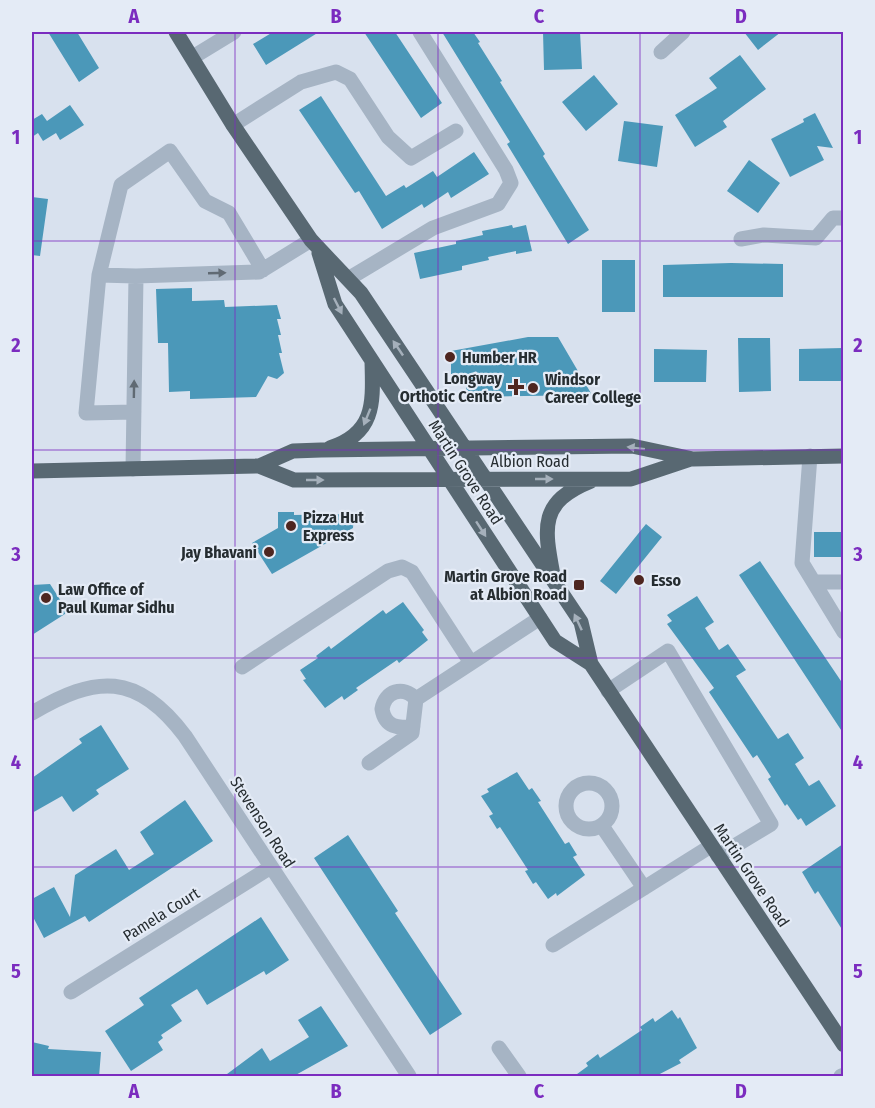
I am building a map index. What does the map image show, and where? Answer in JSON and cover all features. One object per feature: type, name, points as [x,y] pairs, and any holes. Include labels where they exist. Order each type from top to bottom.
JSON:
[{"type":"main road","name":"Martin Grove Road","points":[[176,32],[194,57],[233,125],[315,245],[361,293],[581,622],[591,664],[843,1046]]},
{"type":"main road","name":"Martin Grove Road","points":[[315,245],[335,304],[555,641],[591,664]]},
{"type":"main road","points":[[321,450],[348,440],[365,424],[373,399],[371,359]]},
{"type":"main road","name":"Albion Road","points":[[32,471],[259,466],[294,451],[321,450],[632,447],[693,459],[843,456]]},
{"type":"main road","name":"Albion Road","points":[[259,466],[294,480],[631,479],[693,459]]},
{"type":"main road","points":[[555,584],[546,533],[550,510],[566,493],[596,479]]},
{"type":"street","points":[[194,57],[234,32]]},
{"type":"street","points":[[348,279],[433,228],[498,204],[511,183],[506,170],[420,32]]},
{"type":"street","points":[[661,52],[683,32]]},
{"type":"street","points":[[233,125],[301,82],[336,72],[350,79],[388,137],[411,158],[456,131]]},
{"type":"street","points":[[134,412],[86,413],[99,275],[121,184],[170,151],[205,201],[229,213],[263,270]]},
{"type":"street","points":[[741,239],[764,235],[816,238],[838,218]]},
{"type":"street","points":[[99,275],[136,276],[263,270],[315,245]]},
{"type":"street","points":[[133,469],[136,276]]},
{"type":"street","points":[[810,456],[802,563],[843,632]]},
{"type":"street","points":[[242,667],[388,571],[402,567],[412,572],[471,663]]},
{"type":"street","points":[[814,582],[843,582]]},
{"type":"street","points":[[416,699],[540,618]]},
{"type":"street","points":[[553,945],[644,888],[771,824],[668,651],[609,691]]},
{"type":"street","name":"Stevenson Road","points":[[32,713],[76,689],[94,686],[128,689],[158,704],[178,727],[271,867],[401,1074]]},
{"type":"street","points":[[413,726],[403,728],[390,725],[382,710],[385,698],[395,691],[407,692],[416,699]]},
{"type":"street","points":[[369,763],[407,739],[413,726],[416,699]]},
{"type":"street","points":[[602,826],[644,888]]},
{"type":"street","name":"Pamela Court","points":[[71,993],[271,867]]},
{"type":"street","points":[[498,1048],[519,1077]]},
{"type":"building","points":[[48,32],[77,32],[99,68],[79,82]]},
{"type":"building","points":[[273,32],[319,32],[266,65],[253,44]]},
{"type":"building","points":[[364,32],[395,32],[442,103],[421,118]]},
{"type":"building","points":[[442,32],[473,32],[480,42],[478,43],[502,81],[500,82],[589,230],[568,244],[507,144],[510,142]]},
{"type":"building","points":[[543,32],[580,32],[582,69],[544,70]]},
{"type":"building","points":[[744,32],[781,32],[758,50]]},
{"type":"building","points":[[740,55],[766,89],[723,121],[727,127],[695,147],[675,115],[717,88],[709,78]]},
{"type":"building","points":[[594,75],[618,104],[586,131],[562,102]]},
{"type":"building","points":[[321,96],[386,196],[404,185],[406,188],[433,171],[437,177],[474,152],[489,174],[451,198],[448,192],[424,208],[422,204],[382,229],[359,191],[355,193],[299,110]]},
{"type":"building","points":[[70,105],[84,125],[60,140],[56,133],[43,141],[38,133],[32,137],[32,120],[42,114],[47,121]]},
{"type":"building","points":[[815,113],[833,148],[817,146],[824,160],[790,177],[771,139],[804,122],[803,119]]},
{"type":"building","points":[[624,121],[663,126],[657,167],[618,161]]},
{"type":"building","points":[[749,160],[780,183],[758,213],[727,191]]},
{"type":"building","points":[[32,197],[48,199],[40,256],[32,255]]},
{"type":"building","points":[[512,225],[513,228],[526,225],[532,251],[516,254],[516,251],[488,257],[489,260],[462,266],[462,270],[420,279],[414,253],[456,244],[456,241],[483,235],[482,231]]},
{"type":"building","points":[[602,260],[635,260],[635,312],[602,312]]},
{"type":"building","points":[[783,264],[783,297],[663,297],[663,265]]},
{"type":"building","points":[[192,288],[192,301],[224,300],[225,307],[277,305],[281,319],[277,319],[281,335],[278,335],[282,353],[279,353],[284,373],[277,379],[268,376],[256,397],[190,399],[190,391],[169,392],[168,343],[158,343],[156,289]]},
{"type":"building","points":[[528,337],[558,337],[592,395],[467,397],[466,385],[459,386],[458,374],[451,374],[451,351]]},
{"type":"building","points":[[738,338],[770,338],[771,391],[739,392]]},
{"type":"building","points":[[843,348],[843,381],[799,381],[799,349]]},
{"type":"building","points":[[654,349],[707,350],[706,382],[654,382]]},
{"type":"building","points":[[278,512],[294,512],[294,515],[354,514],[353,528],[272,574],[252,543],[278,528]]},
{"type":"building","points":[[646,524],[662,537],[616,594],[600,581]]},
{"type":"building","points":[[814,532],[843,532],[843,557],[814,557]]},
{"type":"building","points":[[760,561],[843,684],[843,733],[739,575]]},
{"type":"building","points":[[50,584],[68,612],[32,635],[32,585]]},
{"type":"building","points":[[697,596],[714,622],[705,628],[719,650],[728,644],[746,670],[736,676],[778,739],[788,733],[804,758],[795,764],[809,786],[819,780],[836,806],[806,826],[801,818],[798,820],[787,804],[785,806],[768,779],[771,777],[757,755],[753,758],[709,692],[714,688],[667,624],[672,621],[667,615]]},
{"type":"building","points":[[403,602],[424,630],[422,632],[428,640],[399,663],[397,660],[356,688],[358,690],[344,700],[342,696],[325,708],[303,680],[306,679],[300,670],[318,658],[316,656],[329,646],[331,649],[383,610],[386,614]]},
{"type":"building","points":[[101,725],[129,769],[96,790],[99,794],[73,812],[62,796],[32,813],[32,778],[82,743],[79,739]]},
{"type":"building","points":[[517,772],[529,790],[532,788],[541,801],[538,802],[565,844],[569,842],[577,855],[573,857],[585,875],[557,896],[556,893],[548,899],[536,882],[533,884],[525,871],[528,870],[500,827],[497,829],[489,816],[493,814],[481,796],[489,792],[487,789]]},
{"type":"building","points":[[185,800],[213,841],[89,922],[85,916],[44,938],[32,915],[32,899],[54,887],[70,917],[75,875],[116,849],[129,870],[154,854],[140,832]]},
{"type":"building","points":[[348,835],[398,911],[395,913],[462,1014],[430,1035],[314,858]]},
{"type":"building","points":[[843,844],[843,931],[818,891],[815,894],[802,872]]},
{"type":"building","points":[[261,917],[289,960],[266,975],[264,971],[207,1005],[197,989],[171,1005],[182,1021],[161,1035],[163,1038],[158,1042],[163,1050],[131,1071],[105,1031],[144,1005],[139,998]]},
{"type":"building","points":[[321,1006],[348,1046],[292,1077],[223,1077],[262,1048],[270,1061],[309,1037],[298,1020]]},
{"type":"building","points":[[672,1010],[678,1019],[680,1017],[697,1048],[679,1060],[681,1063],[654,1077],[573,1077],[588,1066],[586,1063],[598,1054],[600,1058],[642,1030],[640,1027],[653,1018],[655,1022]]},
{"type":"building","points":[[32,1042],[49,1046],[48,1049],[101,1052],[99,1077],[32,1077]]},
{"type":"place","name":"Humber HR","points":[[450,357]]},
{"type":"place","name":"Longway Orthotic Centre","points":[[516,387]]},
{"type":"place","name":"Windsor Career College","points":[[533,388]]},
{"type":"place","name":"Pizza Hut Express","points":[[291,526]]},
{"type":"place","name":"Jay Bhavani","points":[[269,552]]},
{"type":"place","name":"Esso","points":[[639,580]]},
{"type":"place","name":"Martin Grove Road at Albion Road","points":[[579,585]]},
{"type":"place","name":"Law Office of Paul Kumar Sidhu","points":[[46,598]]}]
